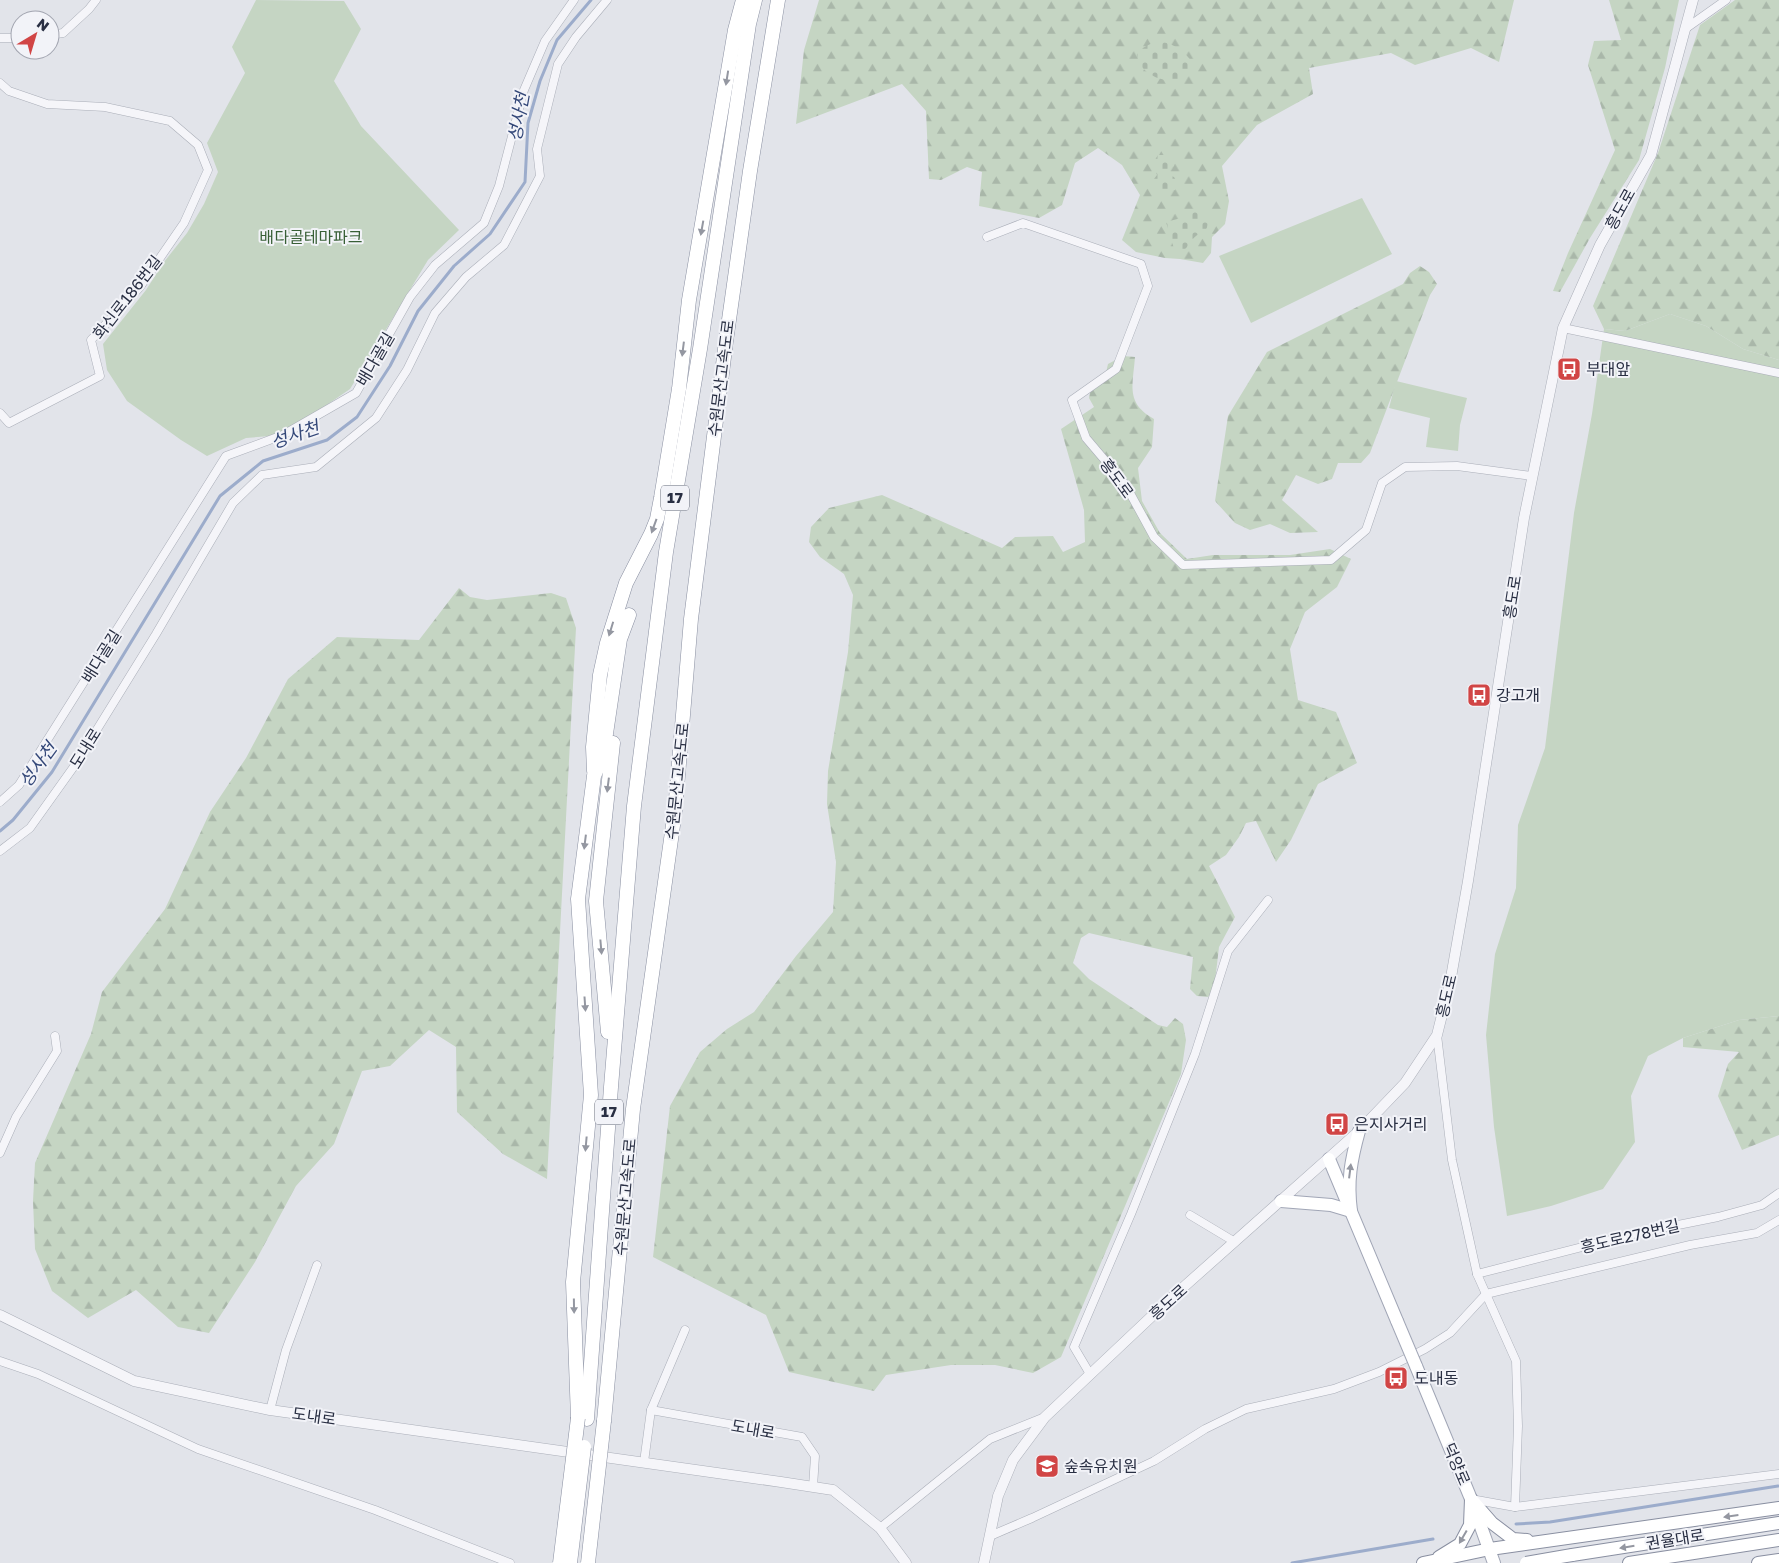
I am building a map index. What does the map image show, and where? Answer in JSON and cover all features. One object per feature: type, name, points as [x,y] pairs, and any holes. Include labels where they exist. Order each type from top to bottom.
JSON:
[{"type":"highway","points":[[560,1563],[582,1418],[573,1282],[591,1095],[578,899],[594,776],[593,747],[600,675],[607,643],[626,583],[641,556],[656,519],[661,498],[679,389],[689,300],[735,30],[743,0]]},
{"type":"highway","name":"수원문산고속도로","points":[[570,1563],[634,806],[665,562],[700,349],[746,40],[755,0]]},
{"type":"highway","name":"수원문산고속도로","points":[[588,1563],[604,1421],[633,1109],[675,810],[691,619],[743,219],[778,0]]},
{"type":"highway","points":[[594,776],[603,754],[620,639],[629,616],[606,801],[596,902],[607,1017],[611,1087]]},
{"type":"main road","points":[[1351,1211],[1348,1189],[1350,1166],[1359,1131]]},
{"type":"main road","points":[[1329,1159],[1351,1211]]},
{"type":"main road","points":[[1281,1201],[1324,1204],[1351,1211]]},
{"type":"main road","name":"덕양로","points":[[1351,1211],[1471,1499],[1494,1563]]},
{"type":"main road","points":[[1471,1499],[1492,1523],[1514,1539],[1552,1542]]},
{"type":"main road","points":[[1432,1562],[1460,1544],[1470,1525],[1471,1499]]},
{"type":"main road","points":[[1432,1562],[1490,1549],[1552,1542],[1779,1508]]},
{"type":"main road","name":"권율대로","points":[[1526,1563],[1779,1523]]},
{"type":"main road","name":"권율대로","points":[[1629,1563],[1779,1540]]},
{"type":"main road","points":[[1532,1563],[1531,1559],[1552,1542]]},
{"type":"main road","points":[[1758,1563],[1779,1560]]},
{"type":"street","points":[[60,33],[63,33],[89,9],[96,0]]},
{"type":"street","name":"배다골길","points":[[0,802],[19,785],[226,456],[283,435],[356,393],[410,297],[435,265],[484,223],[499,186],[524,90],[545,41],[574,0]]},
{"type":"street","name":"도내로","points":[[0,851],[30,828],[75,765],[156,634],[233,503],[262,475],[316,467],[376,418],[407,370],[435,313],[466,277],[504,245],[540,176],[537,149],[558,64],[576,37],[607,0]]},
{"type":"street","name":"흥도로","points":[[984,1563],[998,1496],[1013,1460],[1045,1417],[1359,1131],[1405,1083],[1437,1035],[1450,983],[1468,881],[1524,518],[1563,328],[1600,245],[1651,155],[1693,0]]},
{"type":"street","points":[[1685,29],[1726,0]]},
{"type":"street","name":"화신로186번길","points":[[0,83],[9,90],[47,104],[105,107],[170,121],[198,145],[208,170],[184,223],[162,255],[140,286],[91,340],[100,376],[9,423],[0,414]]},
{"type":"street","name":"흥도로","points":[[987,237],[1024,223],[1141,264],[1148,286],[1116,369],[1072,400],[1086,438],[1124,484],[1154,537],[1183,565],[1331,560],[1366,530],[1382,483],[1405,468],[1457,466],[1532,476]]},
{"type":"street","points":[[1563,328],[1779,373]]},
{"type":"street","points":[[1090,1374],[1074,1347],[1131,1214],[1195,1054],[1228,951],[1268,900]]},
{"type":"street","points":[[1437,1035],[1452,1160],[1477,1274],[1516,1360],[1518,1426],[1515,1507]]},
{"type":"street","points":[[0,1153],[16,1117],[57,1051],[55,1036]]},
{"type":"street","name":"흥도로278번길","points":[[1477,1274],[1633,1234],[1718,1217],[1762,1205],[1779,1193]]},
{"type":"street","points":[[1190,1215],[1235,1242]]},
{"type":"street","name":"흥도로278번길","points":[[1486,1294],[1690,1245],[1757,1233],[1779,1220]]},
{"type":"street","points":[[270,1410],[286,1350],[317,1265]]},
{"type":"street","points":[[990,1536],[1040,1515],[1154,1461],[1205,1429],[1246,1409],[1334,1389],[1379,1372],[1425,1349],[1450,1333],[1486,1294]]},
{"type":"street","name":"도내로","points":[[0,1315],[134,1380],[270,1410],[833,1490],[880,1528],[906,1563]]},
{"type":"street","points":[[644,1462],[651,1410],[685,1330]]},
{"type":"street","points":[[0,1361],[38,1374],[198,1449],[375,1510],[510,1563]]},
{"type":"street","name":"도내로","points":[[651,1410],[802,1437],[815,1456],[814,1487]]},
{"type":"street","points":[[880,1528],[990,1439],[1045,1417]]},
{"type":"street","points":[[1471,1499],[1515,1507],[1779,1474]]},
{"type":"green space","name":"배다골테마파크","points":[[256,0],[344,1],[361,29],[334,81],[361,126],[459,230],[428,260],[350,389],[283,435],[246,438],[207,456],[181,440],[127,401],[107,370],[103,344],[146,290],[164,262],[187,233],[204,204],[218,172],[207,143],[245,73],[232,47]]},
{"type":"green space","points":[[819,0],[1514,0],[1499,62],[1471,48],[1415,65],[1391,53],[1309,68],[1313,94],[1257,125],[1222,166],[1229,201],[1225,224],[1212,237],[1211,253],[1203,263],[1136,252],[1122,240],[1140,195],[1122,165],[1098,148],[1075,163],[1062,205],[1039,218],[979,206],[982,172],[967,167],[941,180],[929,179],[926,111],[902,84],[796,124],[804,50]]},
{"type":"green space","points":[[1609,0],[1679,0],[1665,68],[1639,160],[1590,238],[1560,292],[1553,291],[1568,253],[1615,150],[1588,65],[1594,41],[1621,40]]},
{"type":"green space","points":[[1735,0],[1779,0],[1779,360],[1743,349],[1706,326],[1670,314],[1625,331],[1604,329],[1593,306],[1658,153],[1700,25]]},
{"type":"green space","points":[[1156,41],[1172,45],[1186,54],[1192,63],[1188,72],[1181,78],[1172,80],[1153,76],[1139,62],[1137,53],[1139,50]]},
{"type":"green space","points":[[1158,155],[1168,155],[1174,161],[1174,166],[1165,170],[1166,174],[1174,177],[1179,185],[1175,190],[1160,191],[1154,188],[1154,179],[1157,175],[1153,163]]},
{"type":"green space","points":[[1362,198],[1392,254],[1251,323],[1219,256]]},
{"type":"green space","points":[[1195,209],[1207,213],[1207,228],[1204,232],[1194,237],[1183,251],[1175,252],[1166,222],[1181,218],[1186,213]]},
{"type":"green space","points":[[1420,266],[1429,272],[1437,284],[1430,295],[1370,453],[1361,463],[1338,463],[1332,479],[1318,484],[1296,475],[1282,500],[1318,532],[1290,533],[1270,524],[1250,530],[1235,523],[1215,501],[1228,416],[1267,352],[1403,284],[1410,273]]},
{"type":"green space","points":[[1670,314],[1706,326],[1743,349],[1779,360],[1779,1016],[1739,1020],[1683,1038],[1648,1056],[1631,1096],[1635,1142],[1603,1189],[1551,1206],[1507,1216],[1494,1127],[1486,1035],[1495,954],[1516,888],[1518,825],[1545,748],[1574,513],[1592,414],[1604,329],[1625,331]]},
{"type":"green space","points":[[1123,356],[1135,357],[1132,385],[1135,400],[1145,413],[1154,419],[1152,447],[1138,468],[1142,501],[1160,533],[1187,559],[1213,555],[1290,555],[1330,549],[1351,559],[1337,587],[1305,612],[1290,649],[1298,700],[1336,712],[1357,763],[1318,784],[1291,840],[1276,862],[1256,821],[1246,823],[1226,855],[1209,866],[1235,917],[1219,947],[1214,990],[1208,997],[1197,996],[1190,989],[1193,957],[1089,933],[1081,938],[1073,963],[1089,979],[1158,1025],[1167,1027],[1175,1018],[1183,1024],[1186,1040],[1181,1074],[1061,1357],[1033,1373],[995,1365],[951,1365],[886,1375],[874,1391],[789,1372],[766,1315],[653,1257],[670,1106],[700,1052],[727,1029],[754,1012],[796,956],[833,912],[836,862],[827,804],[828,771],[848,652],[853,595],[844,574],[820,557],[809,542],[811,527],[829,508],[882,495],[1002,548],[1015,537],[1053,536],[1063,552],[1085,542],[1084,510],[1061,429],[1094,407],[1089,398],[1091,388],[1104,381],[1108,364]]},
{"type":"green space","points":[[1396,381],[1467,398],[1460,425],[1458,451],[1426,447],[1430,418],[1389,408]]},
{"type":"green space","points":[[459,588],[470,597],[487,600],[551,593],[566,598],[576,628],[547,1179],[503,1154],[457,1112],[456,1047],[429,1030],[390,1066],[362,1071],[334,1144],[296,1186],[255,1262],[209,1333],[178,1327],[136,1290],[88,1318],[52,1291],[35,1249],[33,1201],[35,1163],[91,1034],[102,992],[165,909],[210,812],[246,758],[288,679],[337,637],[419,640]]},
{"type":"green space","points":[[1779,1016],[1779,1135],[1742,1150],[1718,1096],[1728,1064],[1739,1052],[1683,1047],[1683,1038],[1739,1020]]},
{"type":"waterway","name":"성사천","points":[[0,831],[13,820],[52,772],[220,496],[263,461],[327,440],[357,417],[390,366],[418,311],[454,266],[490,234],[525,182],[528,123],[540,81],[557,40],[591,0]]},
{"type":"waterway","points":[[1516,1524],[1550,1522],[1778,1486]]},
{"type":"waterway","points":[[1292,1563],[1433,1539]]},
{"type":"place","name":"부대앞","points":[[1569,369]]},
{"type":"place","name":"강고개","points":[[1479,695]]},
{"type":"place","name":"은지사거리","points":[[1337,1124]]},
{"type":"place","name":"도내동","points":[[1396,1378]]},
{"type":"place","name":"숲속유치원","points":[[1047,1466]]}]
